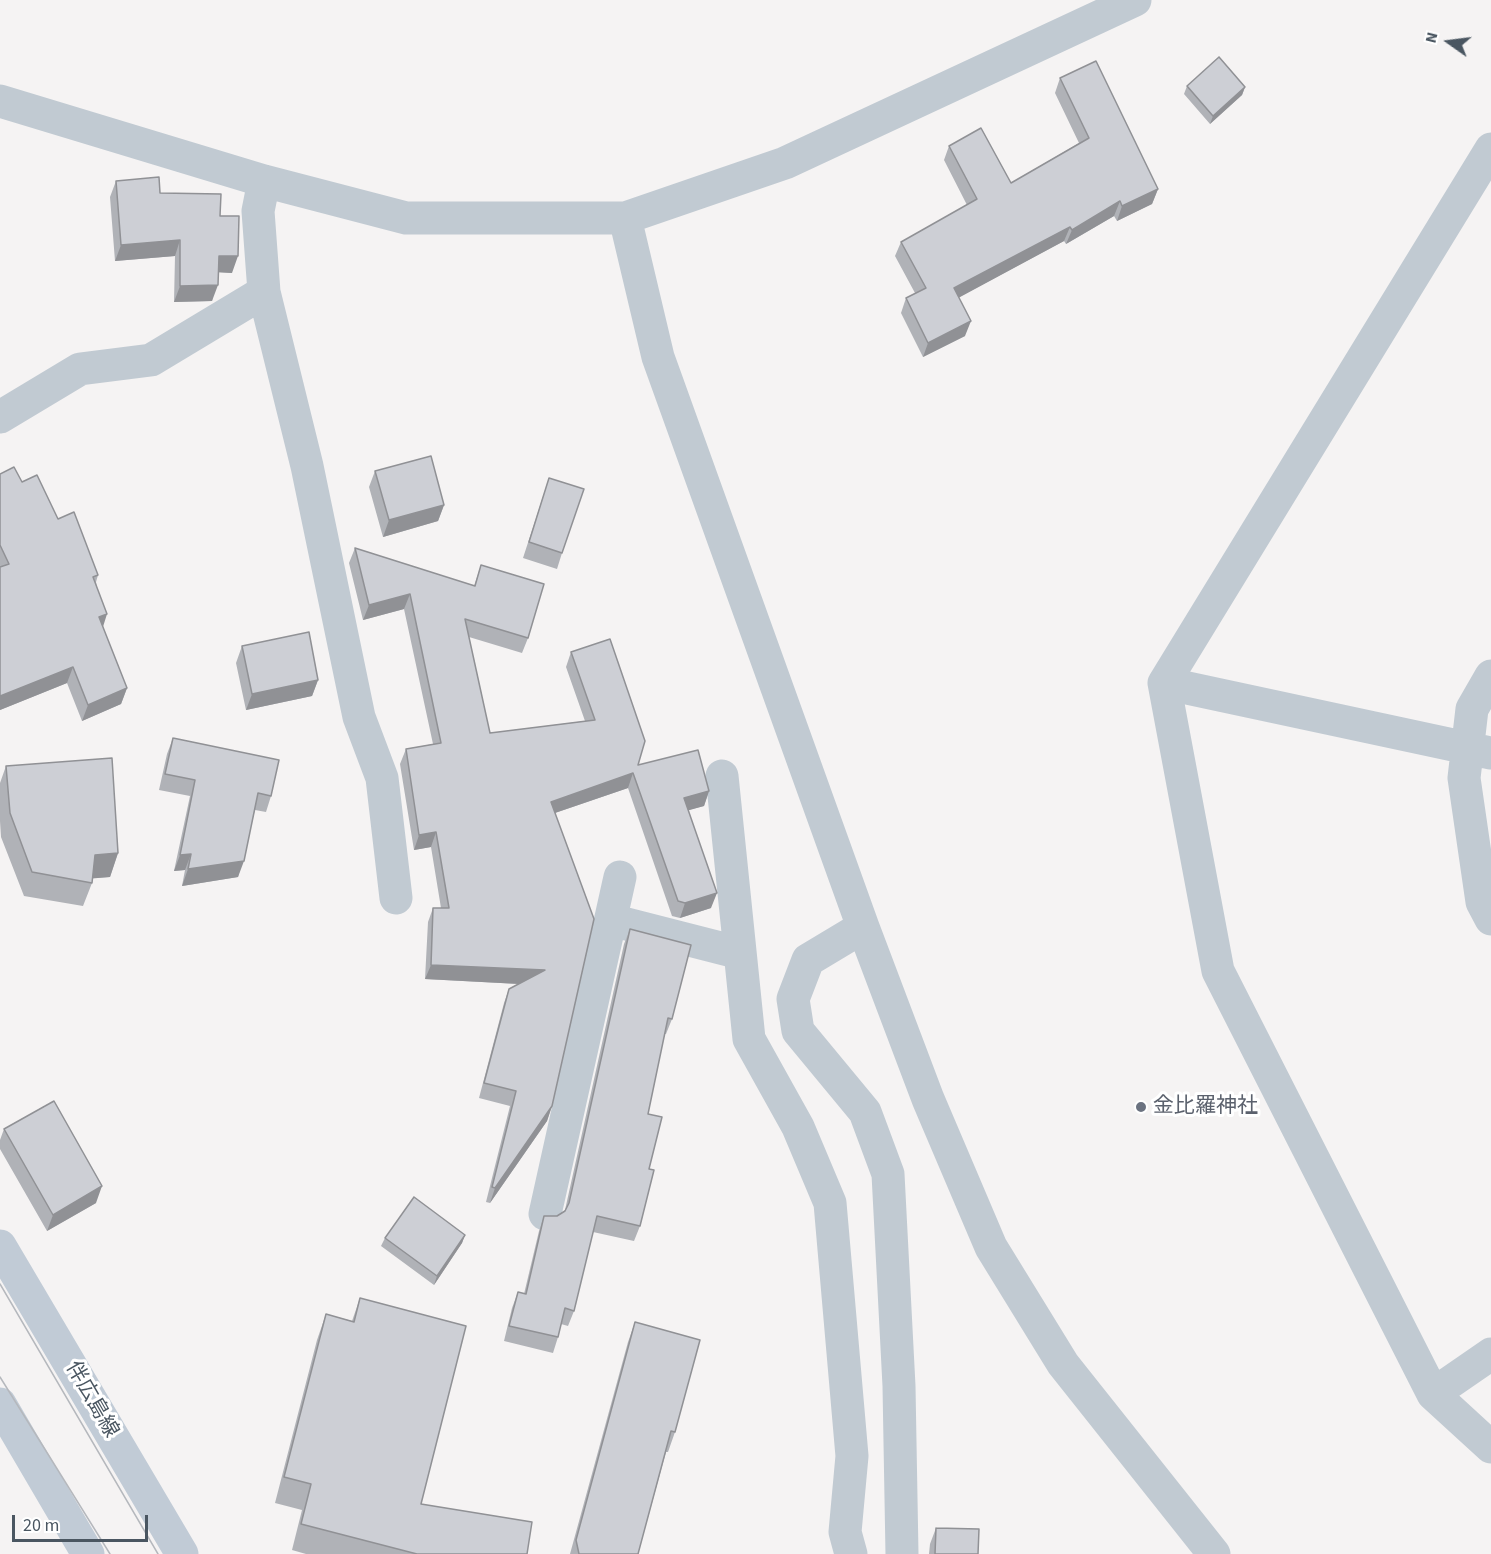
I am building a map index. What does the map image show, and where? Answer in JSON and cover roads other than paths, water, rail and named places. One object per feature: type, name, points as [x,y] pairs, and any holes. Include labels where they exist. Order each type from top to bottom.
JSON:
[{"type":"main road","name":"伴広島線","points":[[2,1252],[182,1554]]},
{"type":"main road","points":[[0,1404],[88,1554]]},
{"type":"street","points":[[0,101],[264,181],[406,218],[625,218],[785,163],[1134,0]]},
{"type":"street","points":[[1491,148],[1164,683],[1218,971],[1434,1394],[1491,1447]]},
{"type":"street","points":[[264,181],[258,211],[264,292],[307,466],[359,717],[382,778],[396,898]]},
{"type":"street","points":[[625,218],[658,357],[863,927],[928,1099],[991,1247],[1063,1364],[1214,1554]]},
{"type":"street","points":[[0,417],[80,369],[151,360],[264,292]]},
{"type":"street","points":[[1491,676],[1472,709],[1478,750],[1464,778],[1482,902],[1491,919]]},
{"type":"street","points":[[1164,683],[1478,750]]},
{"type":"street","points":[[722,776],[750,1039],[798,1127],[830,1203],[852,1456],[844,1532],[851,1554]]},
{"type":"street","points":[[545,1214],[620,877]]},
{"type":"street","points":[[610,920],[740,953]]},
{"type":"street","points":[[863,927],[808,960],[793,999],[798,1031],[866,1113],[888,1174],[899,1386],[902,1554]]},
{"type":"street","points":[[1434,1394],[1491,1354]]},
{"type":"tram line","points":[[0,1284],[158,1554]]},
{"type":"tram line","points":[[0,1377],[110,1554]]},
{"type":"place","name":"金比羅神社","points":[[1141,1107]]}]
